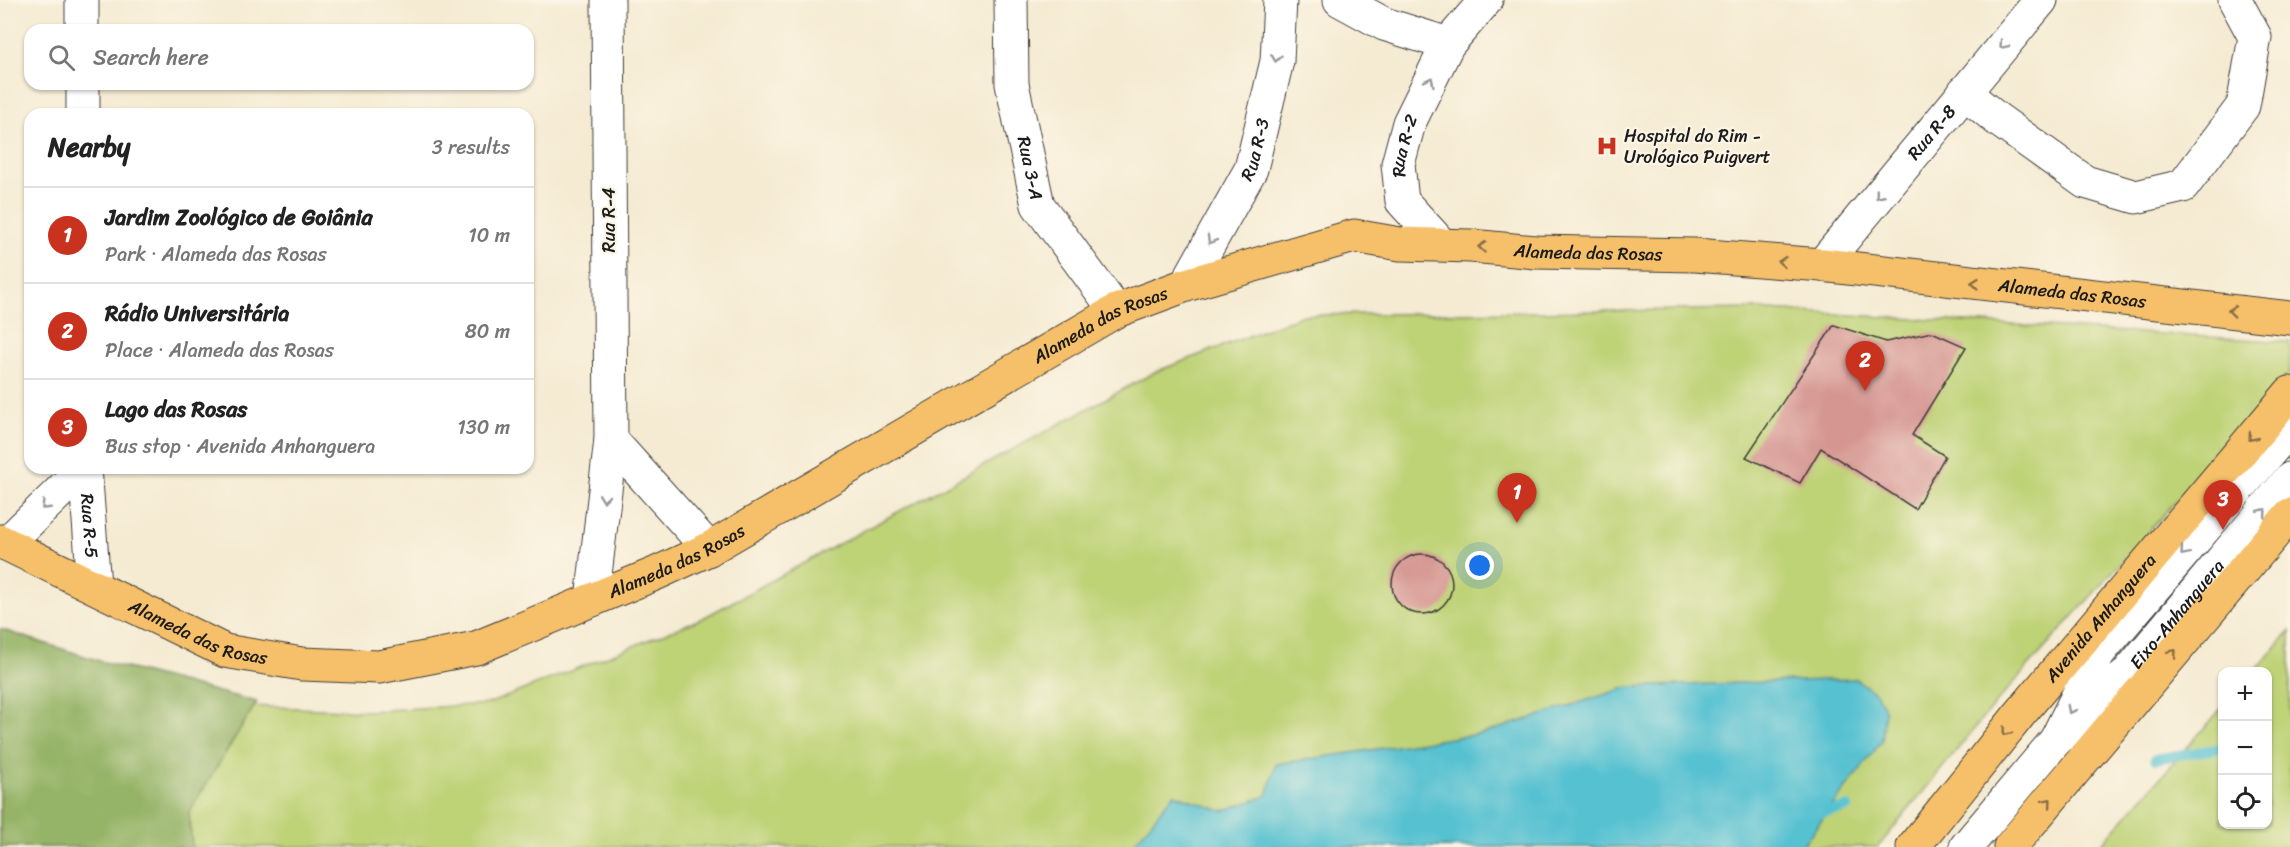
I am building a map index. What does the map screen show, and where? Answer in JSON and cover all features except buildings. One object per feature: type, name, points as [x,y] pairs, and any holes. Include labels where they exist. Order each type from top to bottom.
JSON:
[{"type":"main road","name":"Alameda das Rosas","points":[[3,543],[225,651],[302,664],[379,667],[476,648],[709,549],[1116,311],[1186,285],[1354,236],[1400,244],[1441,244],[1536,252],[1695,255],[1822,265],[2290,318]]},
{"type":"main road","name":"Avenida Anhanguera","points":[[1913,847],[2019,715],[2290,393]]},
{"type":"main road","points":[[2010,847],[2290,515]]},
{"type":"street","points":[[82,0],[82,24]]},
{"type":"street","name":"Rua R-4","points":[[592,600],[611,440],[608,0]]},
{"type":"street","name":"Rua 3-A","points":[[1011,0],[1012,84],[1038,205],[1116,311]]},
{"type":"street","name":"Rua R-3","points":[[1186,285],[1251,170],[1277,61],[1281,0]]},
{"type":"street","points":[[1340,0],[1384,24],[1448,44]]},
{"type":"street","name":"Rua R-2","points":[[1441,244],[1402,201],[1398,164],[1409,123],[1448,44],[1486,0]]},
{"type":"street","name":"Rua R-8","points":[[1822,265],[2041,0]]},
{"type":"street","points":[[1964,92],[1997,119],[2085,182],[2136,197],[2183,186],[2243,106],[2255,36],[2235,0]]},
{"type":"street","points":[[83,90],[83,108]]},
{"type":"street","name":"Eixo-Anhanguera","points":[[2056,740],[2100,651],[2290,428]]},
{"type":"street","points":[[611,440],[709,549]]},
{"type":"street","name":"Rua R-5","points":[[3,543],[78,474]]},
{"type":"street","name":"Rua R-5","points":[[85,474],[94,586]]},
{"type":"street","name":"Eixo-Anhanguera","points":[[1966,847],[2056,740],[2127,674],[2290,479]]},
{"type":"green space","points":[[1754,309],[2290,342],[2290,373],[1987,713],[1878,847],[0,847],[0,633],[202,704],[368,711],[488,704],[703,618],[1155,372],[1303,315]]},
{"type":"green space","points":[[0,629],[100,661],[257,702],[189,812],[192,847],[0,847]]},
{"type":"green space","points":[[2290,631],[2290,847],[2099,847],[2218,713],[2218,829],[2272,829],[2272,667],[2258,667]]},
{"type":"water","points":[[1856,679],[1877,694],[1885,711],[1882,741],[1801,847],[1131,847],[1174,794],[1222,811],[1267,796],[1276,764],[1485,733],[1628,687]]},
{"type":"waterway","points":[[2155,759],[2218,749]]},
{"type":"waterway","points":[[1815,815],[1848,807]]},
{"type":"place","name":"Hospital do Rim - Urológico Puigvert","points":[[1607,146]]},
{"type":"place","name":"Rádio Universitária","points":[[1865,391]]},
{"type":"place","name":"Jardim Zoológico de Goiânia","points":[[1517,523]]},
{"type":"place","name":"Lago das Rosas","points":[[2223,530]]}]
